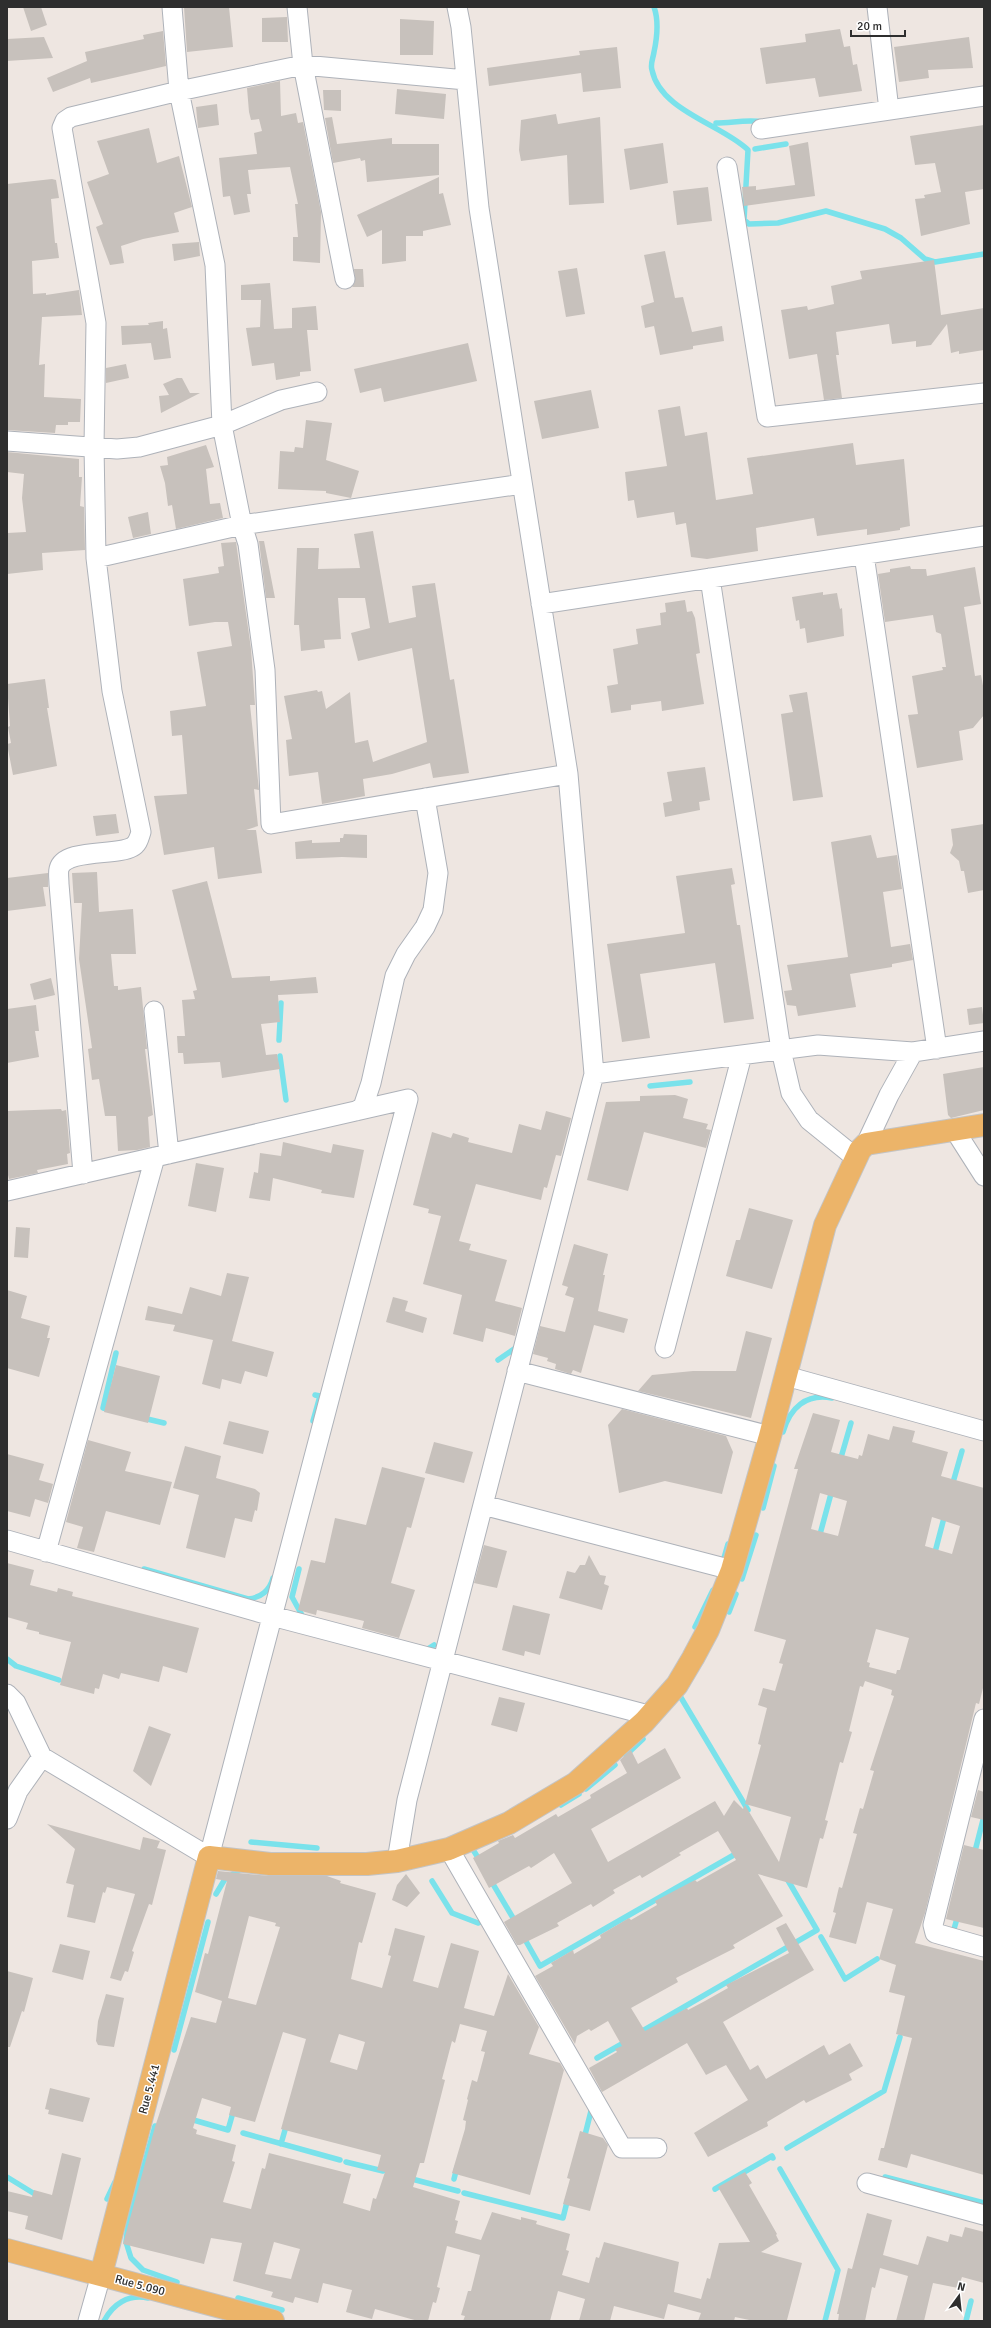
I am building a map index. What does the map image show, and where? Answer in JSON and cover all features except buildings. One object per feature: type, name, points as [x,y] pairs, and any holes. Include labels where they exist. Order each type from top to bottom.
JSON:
[{"type":"main road","points":[[209,1857],[270,1864],[324,1865],[396,1861],[448,1849],[508,1823],[576,1783],[602,1762],[644,1722],[648,1715],[677,1684],[708,1630],[732,1570],[770,1436],[825,1226],[861,1151],[954,1129],[984,1125]]},
{"type":"main road","name":"Rue 5.441","points":[[101,2275],[209,1857]]},
{"type":"main road","name":"Rue 5.090","points":[[7,2250],[273,2321]]},
{"type":"street","points":[[172,7],[179,91],[215,265],[222,425],[242,525],[248,544],[265,670],[272,824],[568,774]]},
{"type":"street","points":[[298,7],[303,65],[345,280]]},
{"type":"street","points":[[396,1861],[407,1800],[594,1074],[568,774],[479,208],[457,7]]},
{"type":"street","points":[[877,7],[889,110]]},
{"type":"street","points":[[83,1174],[59,884],[59,868],[64,861],[76,856],[132,848],[139,840],[141,832],[112,691],[96,558],[94,307],[62,128],[65,121],[71,117],[179,91],[303,65],[466,80]]},
{"type":"street","points":[[761,129],[984,96]]},
{"type":"street","points":[[727,167],[767,417],[984,393]]},
{"type":"street","points":[[7,441],[122,449],[139,447],[222,425],[281,400],[317,392]]},
{"type":"street","points":[[96,558],[242,525],[522,484]]},
{"type":"street","points":[[541,604],[984,536]]},
{"type":"street","points":[[864,554],[937,1049]]},
{"type":"street","points":[[710,578],[781,1050],[790,1093],[809,1120],[861,1151],[888,1096],[914,1052]]},
{"type":"street","points":[[356,1111],[363,1107],[371,1083],[395,976],[406,954],[425,927],[433,910],[438,873],[425,798]]},
{"type":"street","points":[[46,1552],[162,1156],[154,1011]]},
{"type":"street","points":[[594,1074],[818,1045],[914,1052],[984,1041]]},
{"type":"street","points":[[665,1348],[742,1055]]},
{"type":"street","points":[[7,1191],[408,1099],[209,1857],[42,1758],[16,1703],[7,1694]]},
{"type":"street","points":[[954,1129],[984,1176]]},
{"type":"street","points":[[517,1371],[770,1436]]},
{"type":"street","points":[[786,1376],[984,1431]]},
{"type":"street","points":[[483,1505],[732,1570]]},
{"type":"street","points":[[7,1540],[272,1616],[648,1715]]},
{"type":"street","points":[[984,1719],[933,1925],[935,1932],[984,1947]]},
{"type":"street","points":[[7,1819],[18,1791],[42,1758]]},
{"type":"street","points":[[448,1849],[622,2148],[657,2148]]},
{"type":"street","points":[[867,2183],[984,2215]]},
{"type":"street","name":"Rue 5.441","points":[[88,2321],[101,2275]]},
{"type":"waterway","points":[[654,7],[657,18],[657,30],[651,66],[657,84],[679,107],[737,141],[748,150],[744,220],[749,224],[778,223],[826,211],[885,229],[901,238],[925,259],[935,262],[984,254]]},
{"type":"waterway","points":[[716,123],[746,121],[763,122]]},
{"type":"waterway","points":[[755,149],[786,144]]},
{"type":"waterway","points":[[279,1040],[281,1003]]},
{"type":"waterway","points":[[280,1056],[286,1100]]},
{"type":"waterway","points":[[650,1086],[690,1082]]},
{"type":"waterway","points":[[498,1360],[517,1347]]},
{"type":"waterway","points":[[112,1410],[103,1408],[116,1353]]},
{"type":"waterway","points":[[313,1421],[320,1396],[315,1395]]},
{"type":"waterway","points":[[783,1432],[790,1416],[800,1404],[814,1398],[832,1398]]},
{"type":"waterway","points":[[143,1418],[164,1423]]},
{"type":"waterway","points":[[840,1461],[851,1423]]},
{"type":"waterway","points":[[952,1486],[962,1451]]},
{"type":"waterway","points":[[763,1508],[774,1466]]},
{"type":"waterway","points":[[819,1538],[832,1490]]},
{"type":"waterway","points":[[934,1556],[945,1514]]},
{"type":"waterway","points":[[742,1579],[756,1535]]},
{"type":"waterway","points":[[722,1565],[728,1544]]},
{"type":"waterway","points":[[144,1569],[248,1599],[257,1597],[264,1593],[270,1586],[273,1578]]},
{"type":"waterway","points":[[299,1569],[292,1597],[303,1617],[307,1618]]},
{"type":"waterway","points":[[695,1627],[713,1590]]},
{"type":"waterway","points":[[729,1612],[736,1594]]},
{"type":"waterway","points":[[426,1650],[434,1645]]},
{"type":"waterway","points":[[7,1659],[16,1666],[59,1680]]},
{"type":"waterway","points":[[680,1696],[748,1810]]},
{"type":"waterway","points":[[626,1755],[643,1739]]},
{"type":"waterway","points":[[586,1789],[615,1765]]},
{"type":"waterway","points":[[561,1805],[579,1794]]},
{"type":"waterway","points":[[974,1855],[984,1816]]},
{"type":"waterway","points":[[251,1842],[317,1848]]},
{"type":"waterway","points":[[472,1848],[480,1861]]},
{"type":"waterway","points":[[523,1936],[540,1966],[739,1852]]},
{"type":"waterway","points":[[216,1894],[225,1879],[241,1869]]},
{"type":"waterway","points":[[639,2033],[817,1930],[786,1877]]},
{"type":"waterway","points":[[490,1879],[516,1923]]},
{"type":"waterway","points":[[432,1881],[452,1913],[478,1923],[485,1919]]},
{"type":"waterway","points":[[952,1936],[958,1915]]},
{"type":"waterway","points":[[174,2050],[208,1922]]},
{"type":"waterway","points":[[821,1937],[845,1979],[877,1959]]},
{"type":"waterway","points":[[787,2148],[884,2091],[900,2037]]},
{"type":"waterway","points":[[597,2058],[627,2041]]},
{"type":"waterway","points":[[584,2139],[592,2107]]},
{"type":"waterway","points":[[190,2119],[228,2130],[234,2109]]},
{"type":"waterway","points":[[281,2144],[287,2123]]},
{"type":"waterway","points":[[155,2126],[128,2224],[126,2242],[131,2258],[143,2270],[177,2282]]},
{"type":"waterway","points":[[243,2133],[340,2160]]},
{"type":"waterway","points":[[715,2189],[772,2156],[773,2158]]},
{"type":"waterway","points":[[346,2162],[383,2171]]},
{"type":"waterway","points":[[454,2179],[457,2167]]},
{"type":"waterway","points":[[780,2169],[838,2270],[825,2321]]},
{"type":"waterway","points":[[7,2177],[38,2196]]},
{"type":"waterway","points":[[885,2177],[984,2203]]},
{"type":"waterway","points":[[408,2178],[458,2191]]},
{"type":"waterway","points":[[107,2199],[115,2182]]},
{"type":"waterway","points":[[464,2193],[563,2218],[568,2198]]},
{"type":"waterway","points":[[104,2321],[112,2310],[122,2302],[134,2298],[148,2298]]},
{"type":"waterway","points":[[238,2298],[282,2310]]},
{"type":"waterway","points":[[966,2321],[971,2301]]}]
